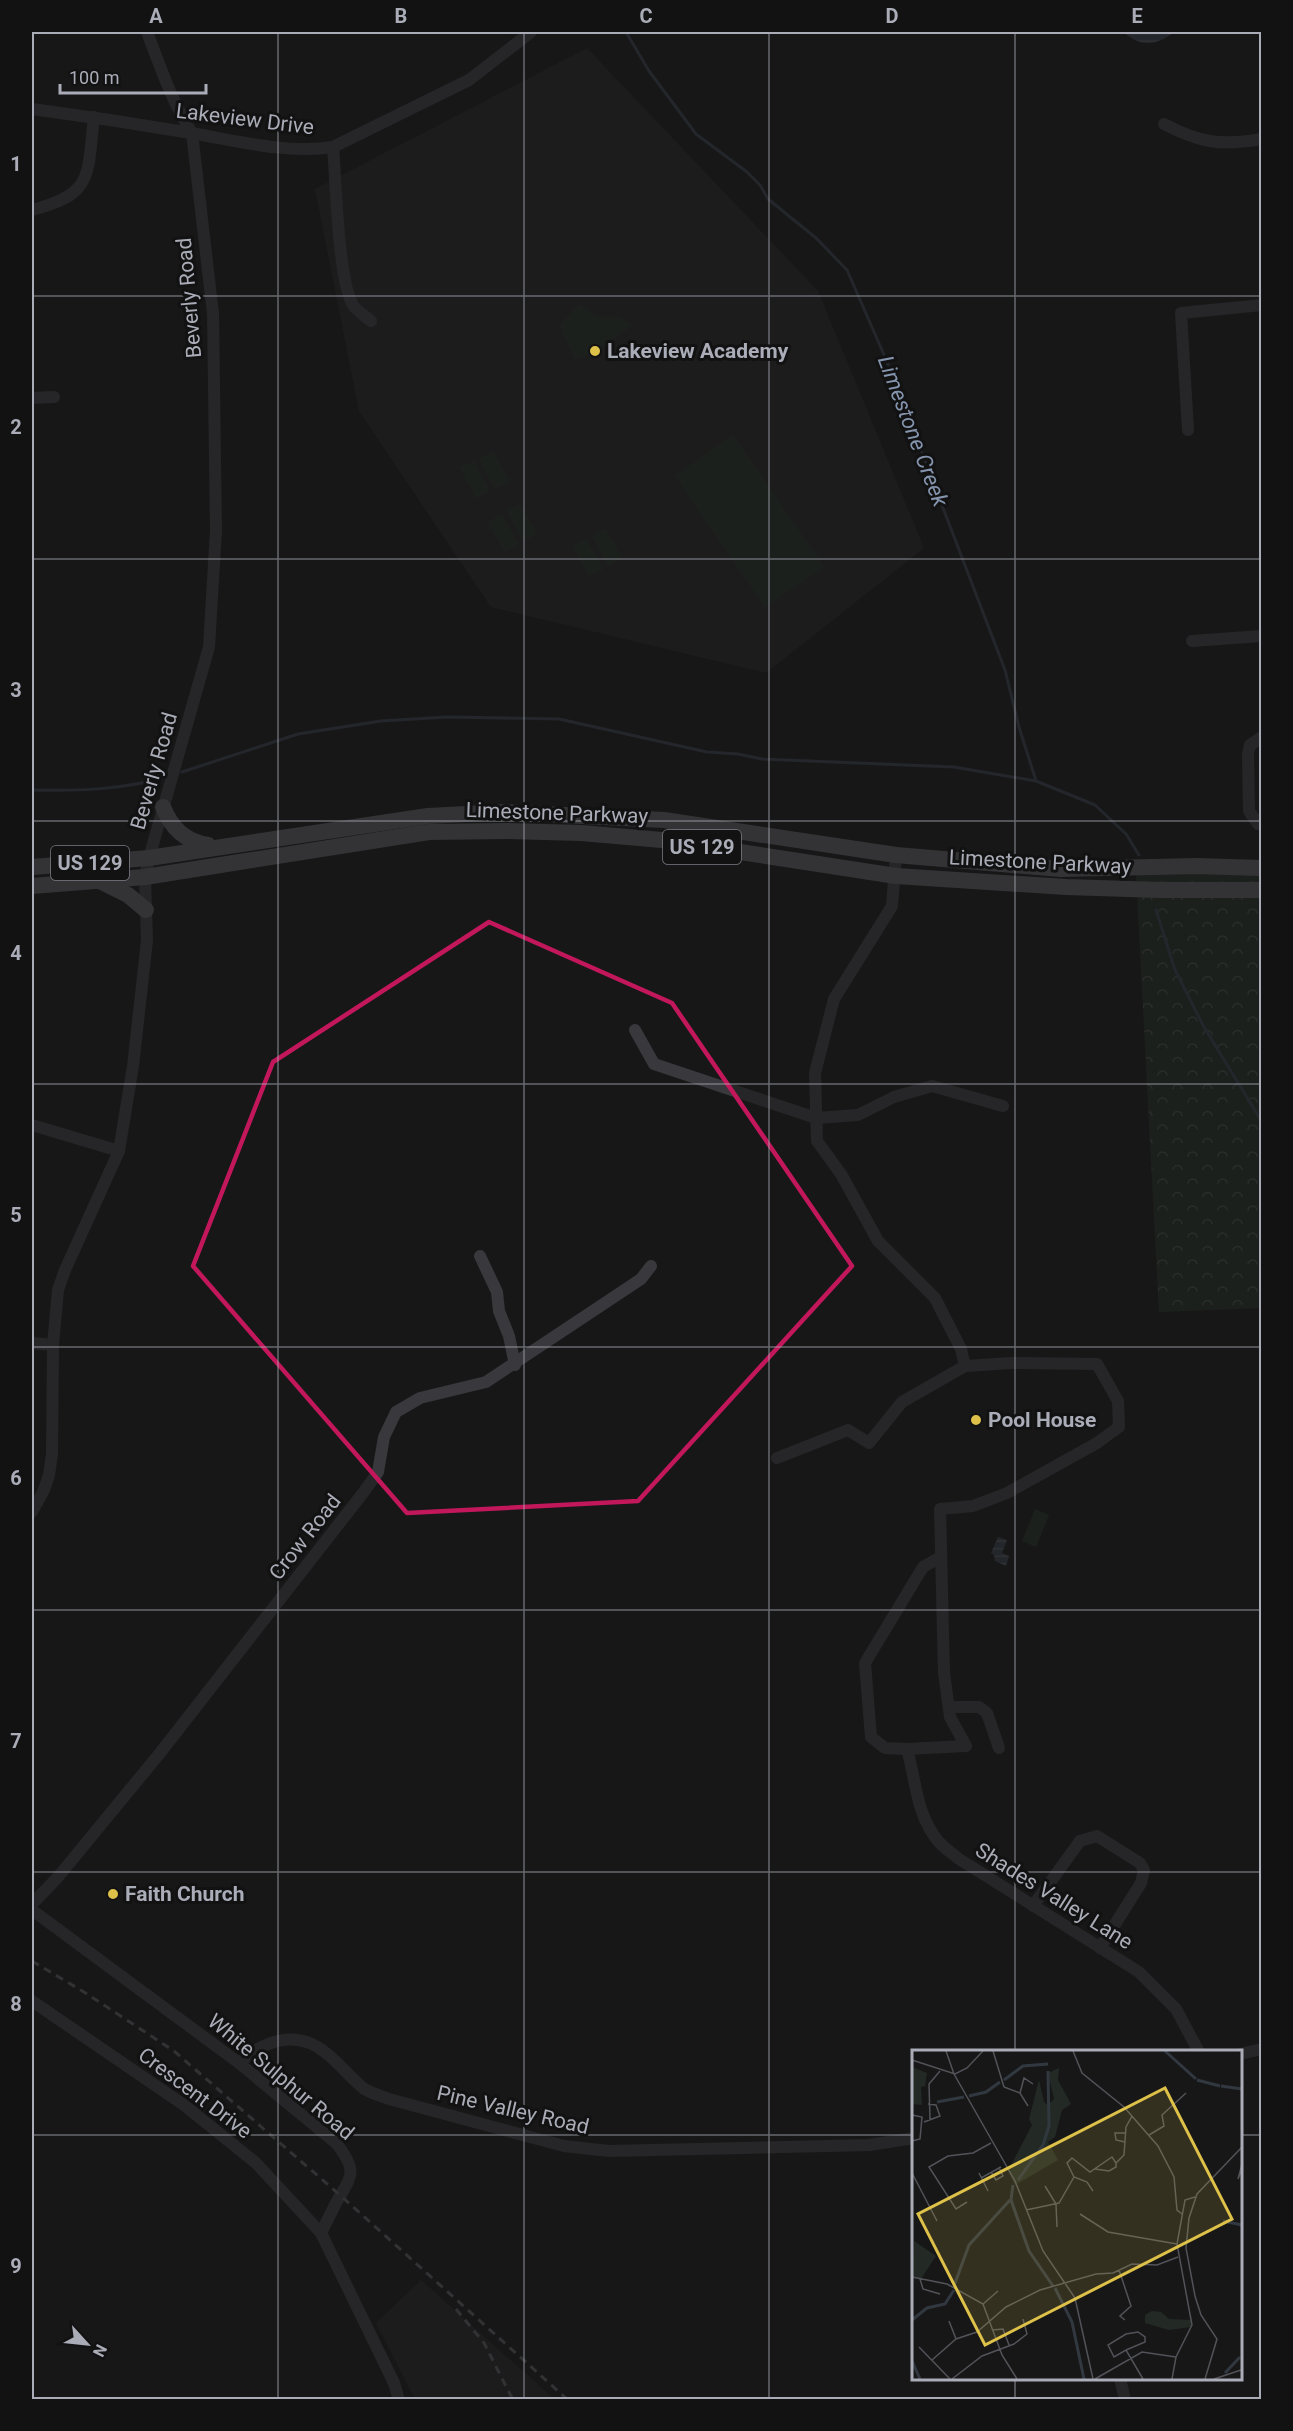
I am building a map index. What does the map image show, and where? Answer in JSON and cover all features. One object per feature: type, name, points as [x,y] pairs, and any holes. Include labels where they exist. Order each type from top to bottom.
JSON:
[{"type":"main road","points":[[164,807],[168,820],[187,840],[221,847]]},
{"type":"main road","name":"Limestone Parkway","points":[[32,867],[148,858],[428,816],[505,812],[664,820],[896,855],[1061,869],[1197,866],[1262,868]]},
{"type":"main road","name":"Limestone Parkway","points":[[32,886],[145,877],[429,832],[506,831],[581,833],[662,840],[896,876],[1077,887],[1262,890]]},
{"type":"main road","points":[[99,881],[128,895],[146,910]]},
{"type":"street","points":[[147,32],[168,86],[192,133]]},
{"type":"street","name":"Lakeview Drive","points":[[32,109],[94,117],[248,144],[310,150],[333,147],[469,80],[531,32]]},
{"type":"street","points":[[32,210],[68,198],[79,188],[87,176],[94,117]]},
{"type":"street","points":[[1164,124],[1189,137],[1214,142],[1238,143],[1262,139]]},
{"type":"street","name":"Beverly Road","points":[[32,1512],[49,1475],[53,1416],[54,1307],[64,1269],[119,1151],[133,1066],[147,940],[145,877],[148,858],[209,646],[216,530],[213,314],[192,133]]},
{"type":"street","points":[[333,147],[347,292],[354,306],[371,321]]},
{"type":"street","points":[[1188,430],[1180,313],[1262,305]]},
{"type":"street","points":[[32,398],[54,397]]},
{"type":"street","points":[[1192,641],[1262,636]]},
{"type":"street","points":[[1262,737],[1250,745],[1248,754],[1249,811],[1258,824],[1262,823]]},
{"type":"street","points":[[896,855],[892,906],[834,999],[815,1073],[817,1141],[841,1174],[878,1241],[935,1298],[961,1349],[964,1366]]},
{"type":"street","points":[[635,1030],[654,1064],[816,1118],[858,1114],[894,1097],[932,1086],[1003,1106]]},
{"type":"street","points":[[32,1125],[119,1151]]},
{"type":"street","points":[[480,1256],[497,1292],[499,1311],[515,1365]]},
{"type":"street","name":"Crow Road","points":[[32,1904],[58,1877],[160,1753],[363,1493],[378,1472],[384,1437],[396,1412],[420,1398],[486,1382],[515,1365],[641,1279],[651,1266]]},
{"type":"street","points":[[32,1343],[53,1346]]},
{"type":"street","points":[[777,1458],[848,1430],[869,1443],[902,1402],[964,1366],[1011,1363],[1097,1364],[1118,1401],[1119,1427],[1097,1443],[1007,1493],[973,1506],[940,1509],[944,1673],[950,1717],[966,1746],[885,1748],[871,1737],[865,1663],[923,1567],[941,1557]]},
{"type":"street","points":[[949,1707],[979,1707],[987,1713],[999,1748]]},
{"type":"street","name":"Shades Valley Lane","points":[[907,1749],[917,1798],[926,1821],[939,1842],[959,1859],[1139,1972],[1176,2009],[1198,2050]]},
{"type":"street","points":[[1033,1906],[1080,1841],[1097,1836],[1131,1857],[1140,1863],[1144,1870],[1141,1883],[1100,1948]]},
{"type":"street","name":"White Sulphur Road","points":[[32,1910],[239,2063],[337,2144],[346,2156],[351,2169],[349,2184],[321,2233]]},
{"type":"street","name":"Crescent Drive","points":[[32,2001],[184,2105],[256,2163],[321,2233]]},
{"type":"street","name":"Pine Valley Road","points":[[239,2063],[253,2050],[275,2041],[297,2038],[326,2053],[365,2089],[389,2099],[564,2146],[598,2150],[631,2152],[868,2145],[912,2138]]},
{"type":"street","points":[[1242,2054],[1262,2049]]},
{"type":"street","points":[[321,2233],[394,2383],[399,2400]]},
{"type":"street","points":[[1120,2380],[1125,2400]]},
{"type":"highlighted area","points":[[489,922],[672,1003],[852,1266],[638,1501],[407,1513],[193,1266],[273,1062]]},
{"type":"shaded area","points":[[1124,32],[1174,32],[1162,40],[1149,43],[1136,41]]},
{"type":"shaded area","name":"Lakeview Academy","points":[[587,48],[818,291],[924,548],[766,673],[491,607],[359,411],[315,189]]},
{"type":"shaded area","points":[[998,1537],[1007,1540],[1002,1553],[1009,1556],[1006,1566],[995,1561],[991,1553]]},
{"type":"shaded area","points":[[421,2280],[554,2399],[415,2399],[376,2323]]},
{"type":"green space","points":[[579,304],[597,316],[620,317],[632,325],[596,352],[575,360],[560,325]]},
{"type":"green space","points":[[733,435],[824,567],[765,607],[675,476]]},
{"type":"green space","points":[[493,451],[509,481],[495,489],[479,459]]},
{"type":"green space","points":[[474,461],[490,491],[476,498],[460,468]]},
{"type":"green space","points":[[520,504],[537,534],[523,541],[507,511]]},
{"type":"green space","points":[[502,514],[518,544],[505,552],[488,522]]},
{"type":"green space","points":[[605,528],[622,558],[608,566],[592,536]]},
{"type":"green space","points":[[586,539],[603,569],[589,576],[573,546]]},
{"type":"green space","points":[[1261,870],[1261,1308],[1159,1312],[1136,874]]},
{"type":"green space","points":[[1035,1509],[1049,1515],[1036,1547],[1022,1541]]},
{"type":"waterway","name":"Limestone Creek","points":[[626,32],[649,71],[696,134],[747,172],[760,185],[768,199],[816,238],[847,270],[888,364],[1005,670],[1019,727],[1036,781]]},
{"type":"waterway","points":[[182,772],[298,734],[381,721],[447,717],[559,719],[707,752],[738,754],[762,759],[954,767],[1036,781],[1095,805],[1126,834],[1139,855]]},
{"type":"waterway","points":[[32,790],[101,789],[169,776]]},
{"type":"waterway","name":"Limestone Creek","points":[[1156,910],[1175,970],[1204,1027],[1262,1122]]},
{"type":"railway","points":[[32,1961],[174,2051],[341,2196],[568,2400]]},
{"type":"railway","points":[[456,2309],[484,2343],[513,2400]]},
{"type":"place","name":"Lakeview Academy","points":[[595,351]]},
{"type":"place","name":"Pool House","points":[[976,1420]]},
{"type":"place","name":"Faith Church","points":[[113,1894]]}]
